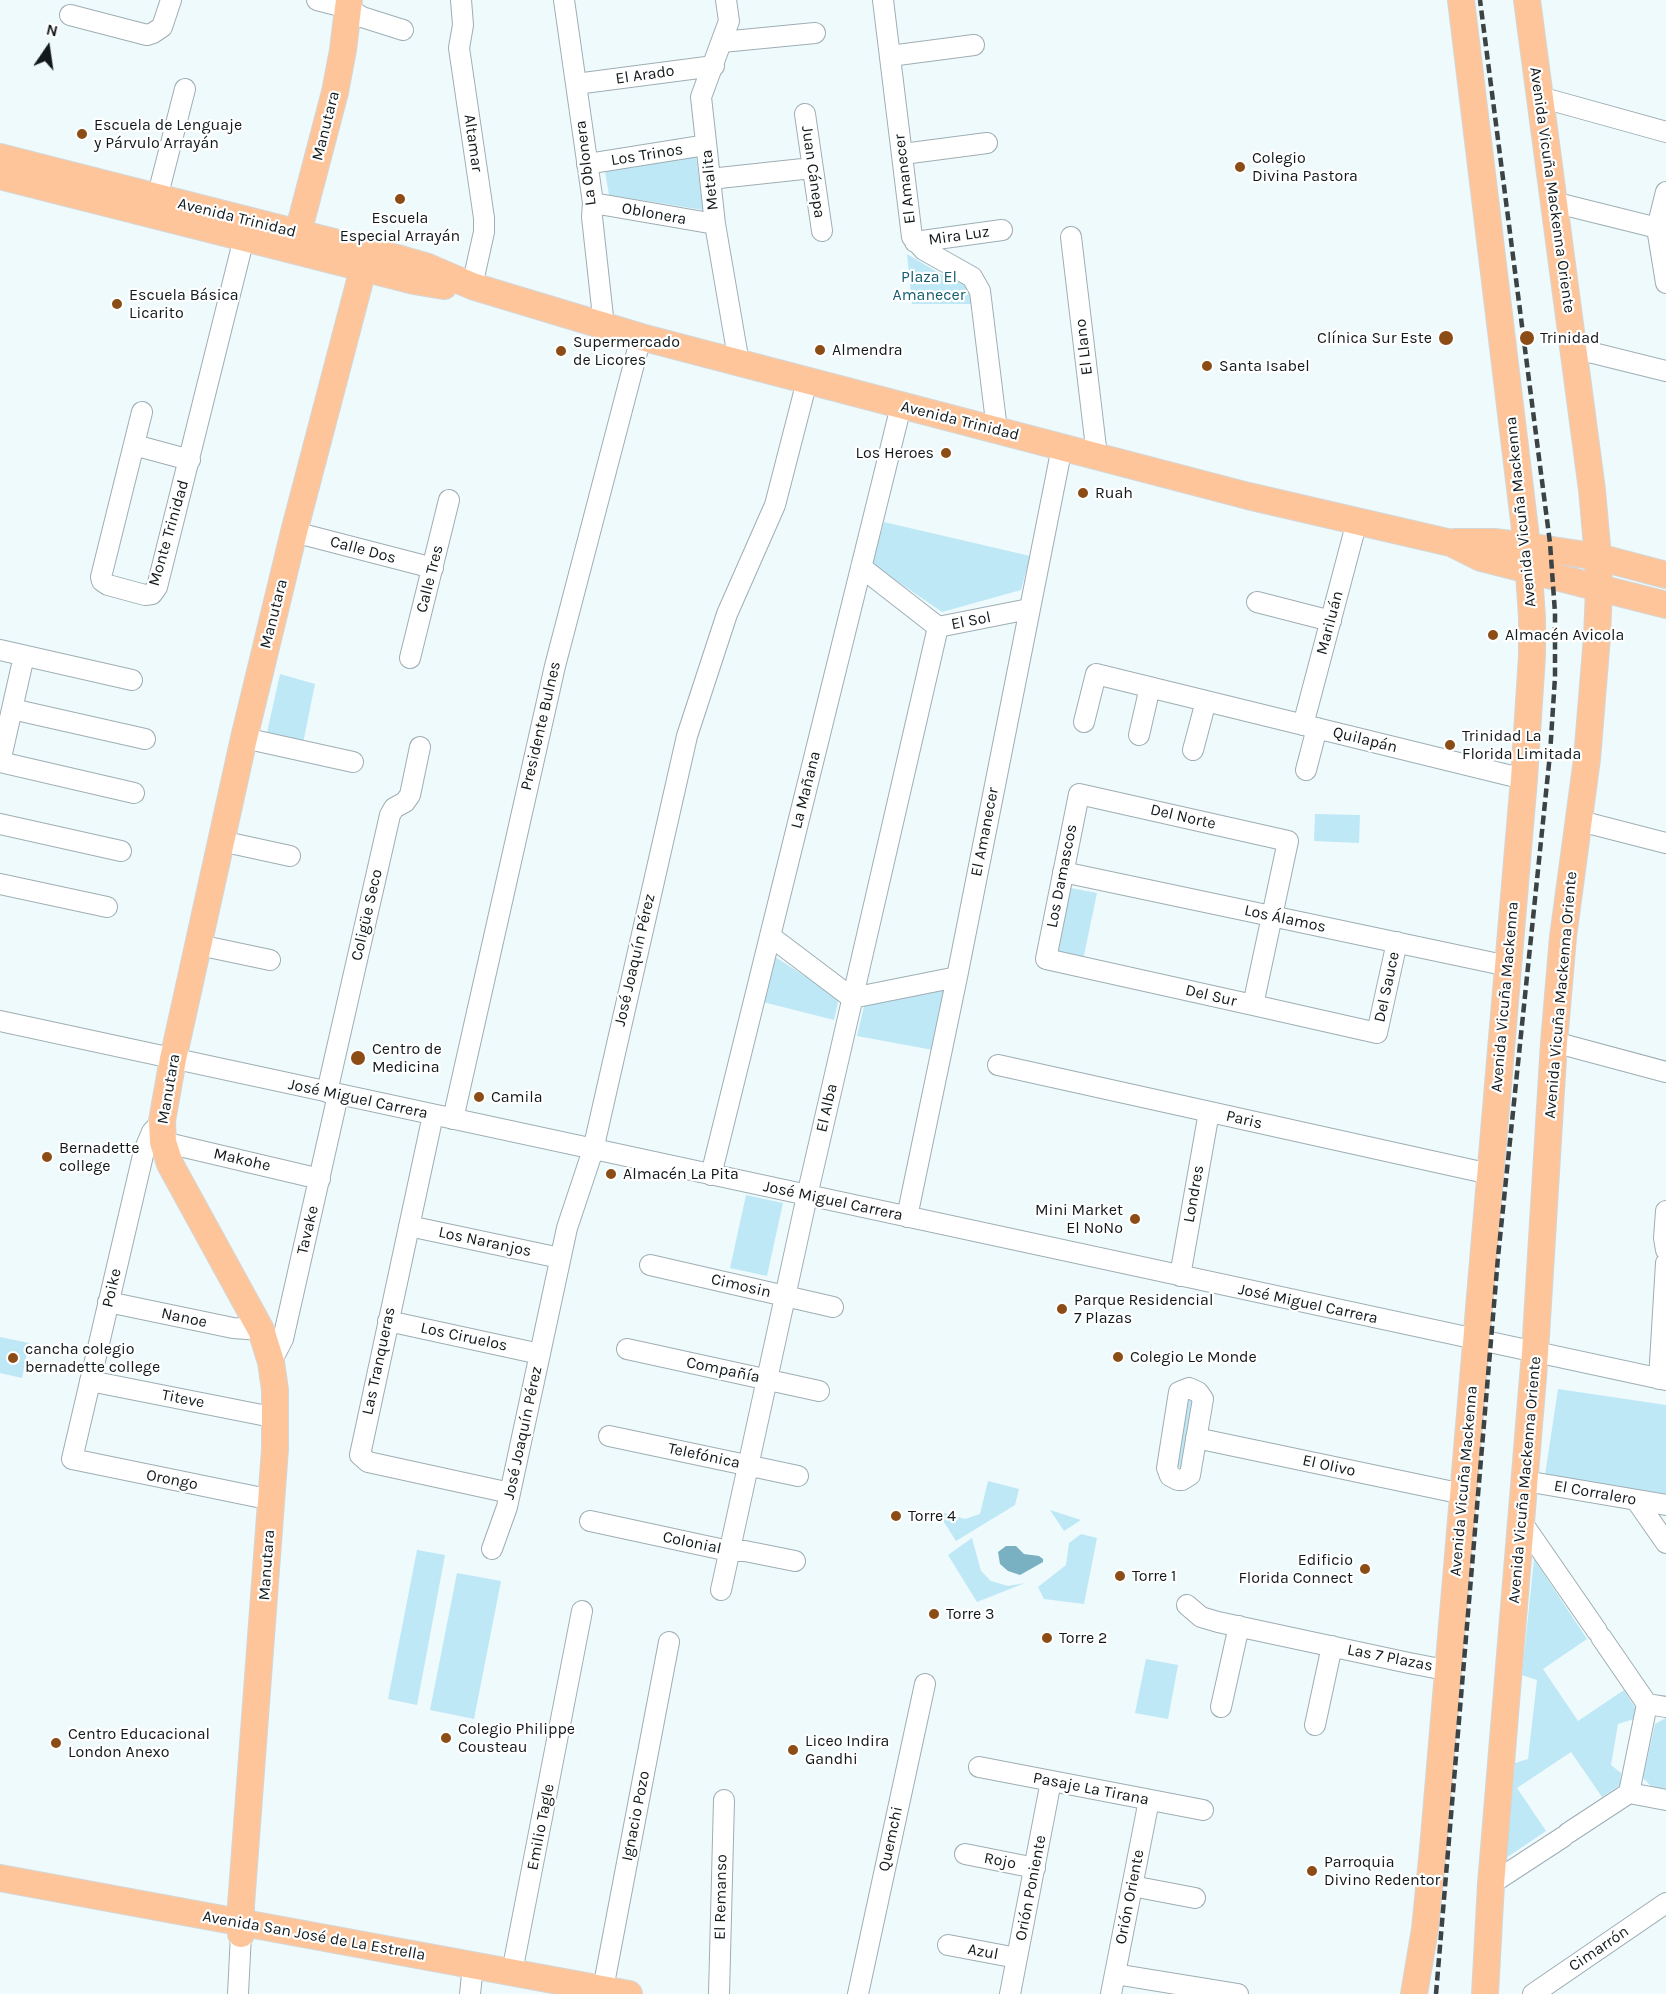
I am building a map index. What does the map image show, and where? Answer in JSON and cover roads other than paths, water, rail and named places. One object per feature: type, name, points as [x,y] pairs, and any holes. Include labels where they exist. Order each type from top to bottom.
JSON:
[{"type":"main road","name":"Avenida Vicuña Mackenna","points":[[1414,1994],[1429,1893],[1524,779],[1532,656],[1528,558],[1461,0]]},
{"type":"main road","name":"Avenida Vicuña Mackenna Oriente","points":[[1485,1994],[1491,1884],[1535,1353],[1554,1042],[1563,937],[1580,820],[1592,707],[1599,588],[1592,490],[1527,0]]},
{"type":"main road","name":"Manutara","points":[[296,242],[335,92],[348,4]]},
{"type":"main road","name":"Avenida Trinidad","points":[[0,157],[157,198],[296,242],[366,260],[430,285],[472,286],[641,337],[901,406],[1248,496],[1451,543],[1481,558],[1528,558]]},
{"type":"main road","name":"Avenida Trinidad","points":[[0,176],[244,238],[296,242]]},
{"type":"main road","name":"Manutara","points":[[241,1928],[277,1418],[271,1362],[261,1330],[170,1164],[163,1132],[173,1059],[244,738],[294,532],[366,260]]},
{"type":"main road","points":[[1528,558],[1598,557],[1666,574]]},
{"type":"main road","points":[[1528,558],[1599,588],[1666,605]]},
{"type":"main road","name":"Avenida San José de La Estrella","points":[[0,1878],[471,1979],[564,1994]]},
{"type":"main road","name":"Avenida San José de La Estrella","points":[[0,1890],[241,1928]]},
{"type":"main road","name":"Avenida San José de La Estrella","points":[[471,1979],[512,1972],[629,1994]]},
{"type":"street","points":[[70,15],[147,35],[162,27],[171,0]]},
{"type":"street","points":[[317,0],[348,4],[362,17],[403,30]]},
{"type":"street","name":"Altamar","points":[[461,0],[463,25],[459,48],[484,218],[484,232],[472,286]]},
{"type":"street","name":"Metalita","points":[[726,0],[729,21],[714,66],[700,97],[715,224],[739,363]]},
{"type":"street","name":"El Amanecer","points":[[883,0],[911,231],[915,242],[930,254],[972,277],[980,291],[997,430]]},
{"type":"street","name":"La Oblonera","points":[[569,1],[576,84],[593,203],[592,217],[604,326]]},
{"type":"street","points":[[722,42],[815,33]]},
{"type":"street","points":[[890,56],[974,45]]},
{"type":"street","name":"El Arado","points":[[576,84],[714,66]]},
{"type":"street","points":[[157,198],[185,88]]},
{"type":"street","points":[[1540,97],[1666,132]]},
{"type":"street","name":"Juan Cánepa","points":[[804,114],[822,231]]},
{"type":"street","points":[[903,154],[987,143]]},
{"type":"street","name":"Los Trinos","points":[[587,164],[706,145]]},
{"type":"street","points":[[710,179],[813,168]]},
{"type":"street","points":[[1666,192],[1661,229],[1666,283]]},
{"type":"street","points":[[1553,202],[1661,229]]},
{"type":"street","name":"Oblonera","points":[[593,203],[715,224]]},
{"type":"street","name":"Mira Luz","points":[[915,242],[1002,230]]},
{"type":"street","name":"El Llano","points":[[1071,237],[1097,456]]},
{"type":"street","name":"Monte Trinidad","points":[[142,412],[101,577],[102,581],[108,585],[145,595],[152,594],[157,587],[244,238]]},
{"type":"street","name":"Presidente Bulnes","points":[[453,1119],[552,676],[641,337]]},
{"type":"street","points":[[1573,348],[1666,371]]},
{"type":"street","name":"José Joaquín Pérez","points":[[492,1549],[503,1521],[510,1493],[573,1205],[593,1149],[687,736],[730,606],[775,505],[807,381]]},
{"type":"street","name":"La Mañana","points":[[711,1175],[901,406]]},
{"type":"street","name":"Monte Trinidad","points":[[134,445],[190,459]]},
{"type":"street","name":"El Amanecer","points":[[907,1217],[1062,447]]},
{"type":"street","name":"Calle Tres","points":[[410,658],[449,500]]},
{"type":"street","name":"Mariluán","points":[[1306,770],[1310,726],[1330,621],[1357,521]]},
{"type":"street","name":"Calle Dos","points":[[294,532],[433,568]]},
{"type":"street","name":"El Sol","points":[[861,567],[938,627],[1029,609]]},
{"type":"street","points":[[1257,602],[1330,621]]},
{"type":"street","name":"El Alba","points":[[721,1590],[807,1196],[938,627]]},
{"type":"street","points":[[0,650],[132,680]]},
{"type":"street","points":[[24,656],[0,762],[134,793]]},
{"type":"street","name":"Quilapán","points":[[1084,722],[1096,674],[1524,779]]},
{"type":"street","points":[[1139,735],[1150,687]]},
{"type":"street","points":[[1193,750],[1206,701]]},
{"type":"street","points":[[12,709],[145,739]]},
{"type":"street","points":[[244,738],[353,762]]},
{"type":"street","name":"Coligüe Seco","points":[[333,1093],[390,815],[394,808],[405,802],[410,795],[420,747]]},
{"type":"street","name":"Del Norte","points":[[1079,794],[1288,841],[1272,916]]},
{"type":"street","name":"Los Damascos","points":[[1046,959],[1079,794]]},
{"type":"street","points":[[1580,820],[1666,843]]},
{"type":"street","points":[[0,824],[121,851]]},
{"type":"street","points":[[221,841],[290,856]]},
{"type":"street","name":"Los Álamos","points":[[1063,872],[1508,966]]},
{"type":"street","points":[[0,884],[107,907]]},
{"type":"street","points":[[1253,1005],[1272,916]]},
{"type":"street","points":[[770,936],[852,999],[957,976]]},
{"type":"street","name":"Del Sauce","points":[[1377,1033],[1396,942]]},
{"type":"street","points":[[199,945],[270,960]]},
{"type":"street","name":"Del Sur","points":[[1046,959],[1377,1033]]},
{"type":"street","name":"José Miguel Carrera","points":[[0,1021],[1662,1379]]},
{"type":"street","points":[[1554,1042],[1666,1072]]},
{"type":"street","name":"Paris","points":[[998,1065],[1490,1174]]},
{"type":"street","name":"Tavake","points":[[271,1362],[283,1339],[320,1179],[333,1093]]},
{"type":"street","name":"Londres","points":[[1180,1276],[1209,1112]]},
{"type":"street","name":"Las Tranqueras","points":[[434,1115],[360,1449],[362,1458],[368,1462],[510,1493]]},
{"type":"street","name":"Poike","points":[[72,1459],[144,1151],[152,1132],[163,1132]]},
{"type":"street","name":"Makohe","points":[[163,1132],[320,1179]]},
{"type":"street","points":[[1666,1211],[1664,1238],[1666,1250]]},
{"type":"street","name":"Los Naranjos","points":[[409,1226],[560,1258]]},
{"type":"street","points":[[1662,1379],[1666,1263]]},
{"type":"street","name":"Cimosin","points":[[650,1265],[833,1307]]},
{"type":"street","name":"Nanoe","points":[[108,1302],[233,1328],[261,1330]]},
{"type":"street","name":"Los Ciruelos","points":[[388,1321],[540,1354]]},
{"type":"street","name":"Compañía","points":[[627,1349],[819,1392]]},
{"type":"street","name":"Titeve","points":[[90,1381],[277,1418]]},
{"type":"street","name":"Telefónica","points":[[609,1436],[798,1476]]},
{"type":"street","name":"El Olivo","points":[[1196,1438],[1463,1494]]},
{"type":"street","name":"Orongo","points":[[72,1459],[272,1500]]},
{"type":"street","name":"El Corralero","points":[[1525,1481],[1666,1505]]},
{"type":"street","points":[[1636,1500],[1666,1543]]},
{"type":"street","name":"Colonial","points":[[590,1521],[729,1551],[745,1551],[795,1561]]},
{"type":"street","points":[[1491,1884],[1629,1793],[1657,1706],[1599,1634],[1521,1521]]},
{"type":"street","name":"Las 7 Plazas","points":[[1187,1605],[1202,1617],[1239,1626],[1435,1668],[1448,1667]]},
{"type":"street","name":"Emilio Tagle","points":[[512,1972],[582,1611]]},
{"type":"street","points":[[1221,1707],[1239,1626]]},
{"type":"street","name":"Ignacio Pozo","points":[[603,1989],[669,1642]]},
{"type":"street","name":"Las 7 Plazas","points":[[1315,1725],[1332,1646]]},
{"type":"street","name":"Quemchi","points":[[858,1994],[925,1684]]},
{"type":"street","name":"Pasaje La Tirana","points":[[979,1767],[1203,1810]]},
{"type":"street","name":"Orión Poniente","points":[[1010,1994],[1051,1781]]},
{"type":"street","points":[[1629,1793],[1666,1800]]},
{"type":"street","name":"El Remanso","points":[[719,1994],[724,1800]]},
{"type":"street","name":"Orión Oriente","points":[[1111,1994],[1149,1800]]},
{"type":"street","name":"Rojo","points":[[965,1854],[1035,1868]]},
{"type":"street","points":[[1132,1886],[1195,1898]]},
{"type":"street","name":"Cimarrón","points":[[1533,1994],[1664,1909]]},
{"type":"street","name":"Manutara","points":[[238,1994],[241,1928]]},
{"type":"street","name":"Azul","points":[[948,1945],[1017,1958]]},
{"type":"street","points":[[1115,1974],[1238,1994]]},
{"type":"railway","points":[[1436,1994],[1498,1257],[1550,754],[1555,677],[1555,613],[1550,543],[1480,0]]},
{"type":"place","name":"Escuela de Lenguaje y Párvulo Arrayán","points":[[82,134]]},
{"type":"place","name":"Colegio Divina Pastora","points":[[1240,167]]},
{"type":"place","name":"Escuela Especial Arrayán","points":[[400,199]]},
{"type":"place","name":"Escuela Básica Licarito","points":[[117,304]]},
{"type":"place","name":"Clínica Sur Este","points":[[1446,338]]},
{"type":"place","name":"Trinidad","points":[[1527,338]]},
{"type":"place","name":"Almendra","points":[[820,350]]},
{"type":"place","name":"Supermercado de Licores","points":[[561,351]]},
{"type":"place","name":"Santa Isabel","points":[[1207,366]]},
{"type":"place","name":"Los Heroes","points":[[946,453]]},
{"type":"place","name":"Ruah","points":[[1083,493]]},
{"type":"place","name":"Almacén Avicola","points":[[1493,635]]},
{"type":"place","name":"Trinidad La Florida Limitada","points":[[1450,745]]},
{"type":"place","name":"Centro de Medicina","points":[[358,1058]]},
{"type":"place","name":"Camila","points":[[479,1097]]},
{"type":"place","name":"Bernadette college","points":[[47,1157]]},
{"type":"place","name":"Almacén La Pita","points":[[611,1174]]},
{"type":"place","name":"Mini Market El NoNo","points":[[1135,1219]]},
{"type":"place","name":"Parque Residencial 7 Plazas","points":[[1062,1309]]},
{"type":"place","name":"Colegio Le Monde","points":[[1118,1357]]},
{"type":"place","name":"cancha colegio bernadette college","points":[[13,1358]]},
{"type":"place","name":"Torre 4","points":[[896,1516]]},
{"type":"place","name":"Edificio Florida Connect","points":[[1365,1569]]},
{"type":"place","name":"Torre 1","points":[[1120,1576]]},
{"type":"place","name":"Torre 3","points":[[934,1614]]},
{"type":"place","name":"Torre 2","points":[[1047,1638]]},
{"type":"place","name":"Colegio Philippe Cousteau","points":[[446,1738]]},
{"type":"place","name":"Centro Educacional London Anexo","points":[[56,1743]]},
{"type":"place","name":"Liceo Indira Gandhi","points":[[793,1750]]},
{"type":"place","name":"Parroquia Divino Redentor","points":[[1312,1871]]},
{"type":"park label","name":"Plaza El Amanecer","points":[[929,286]]}]
